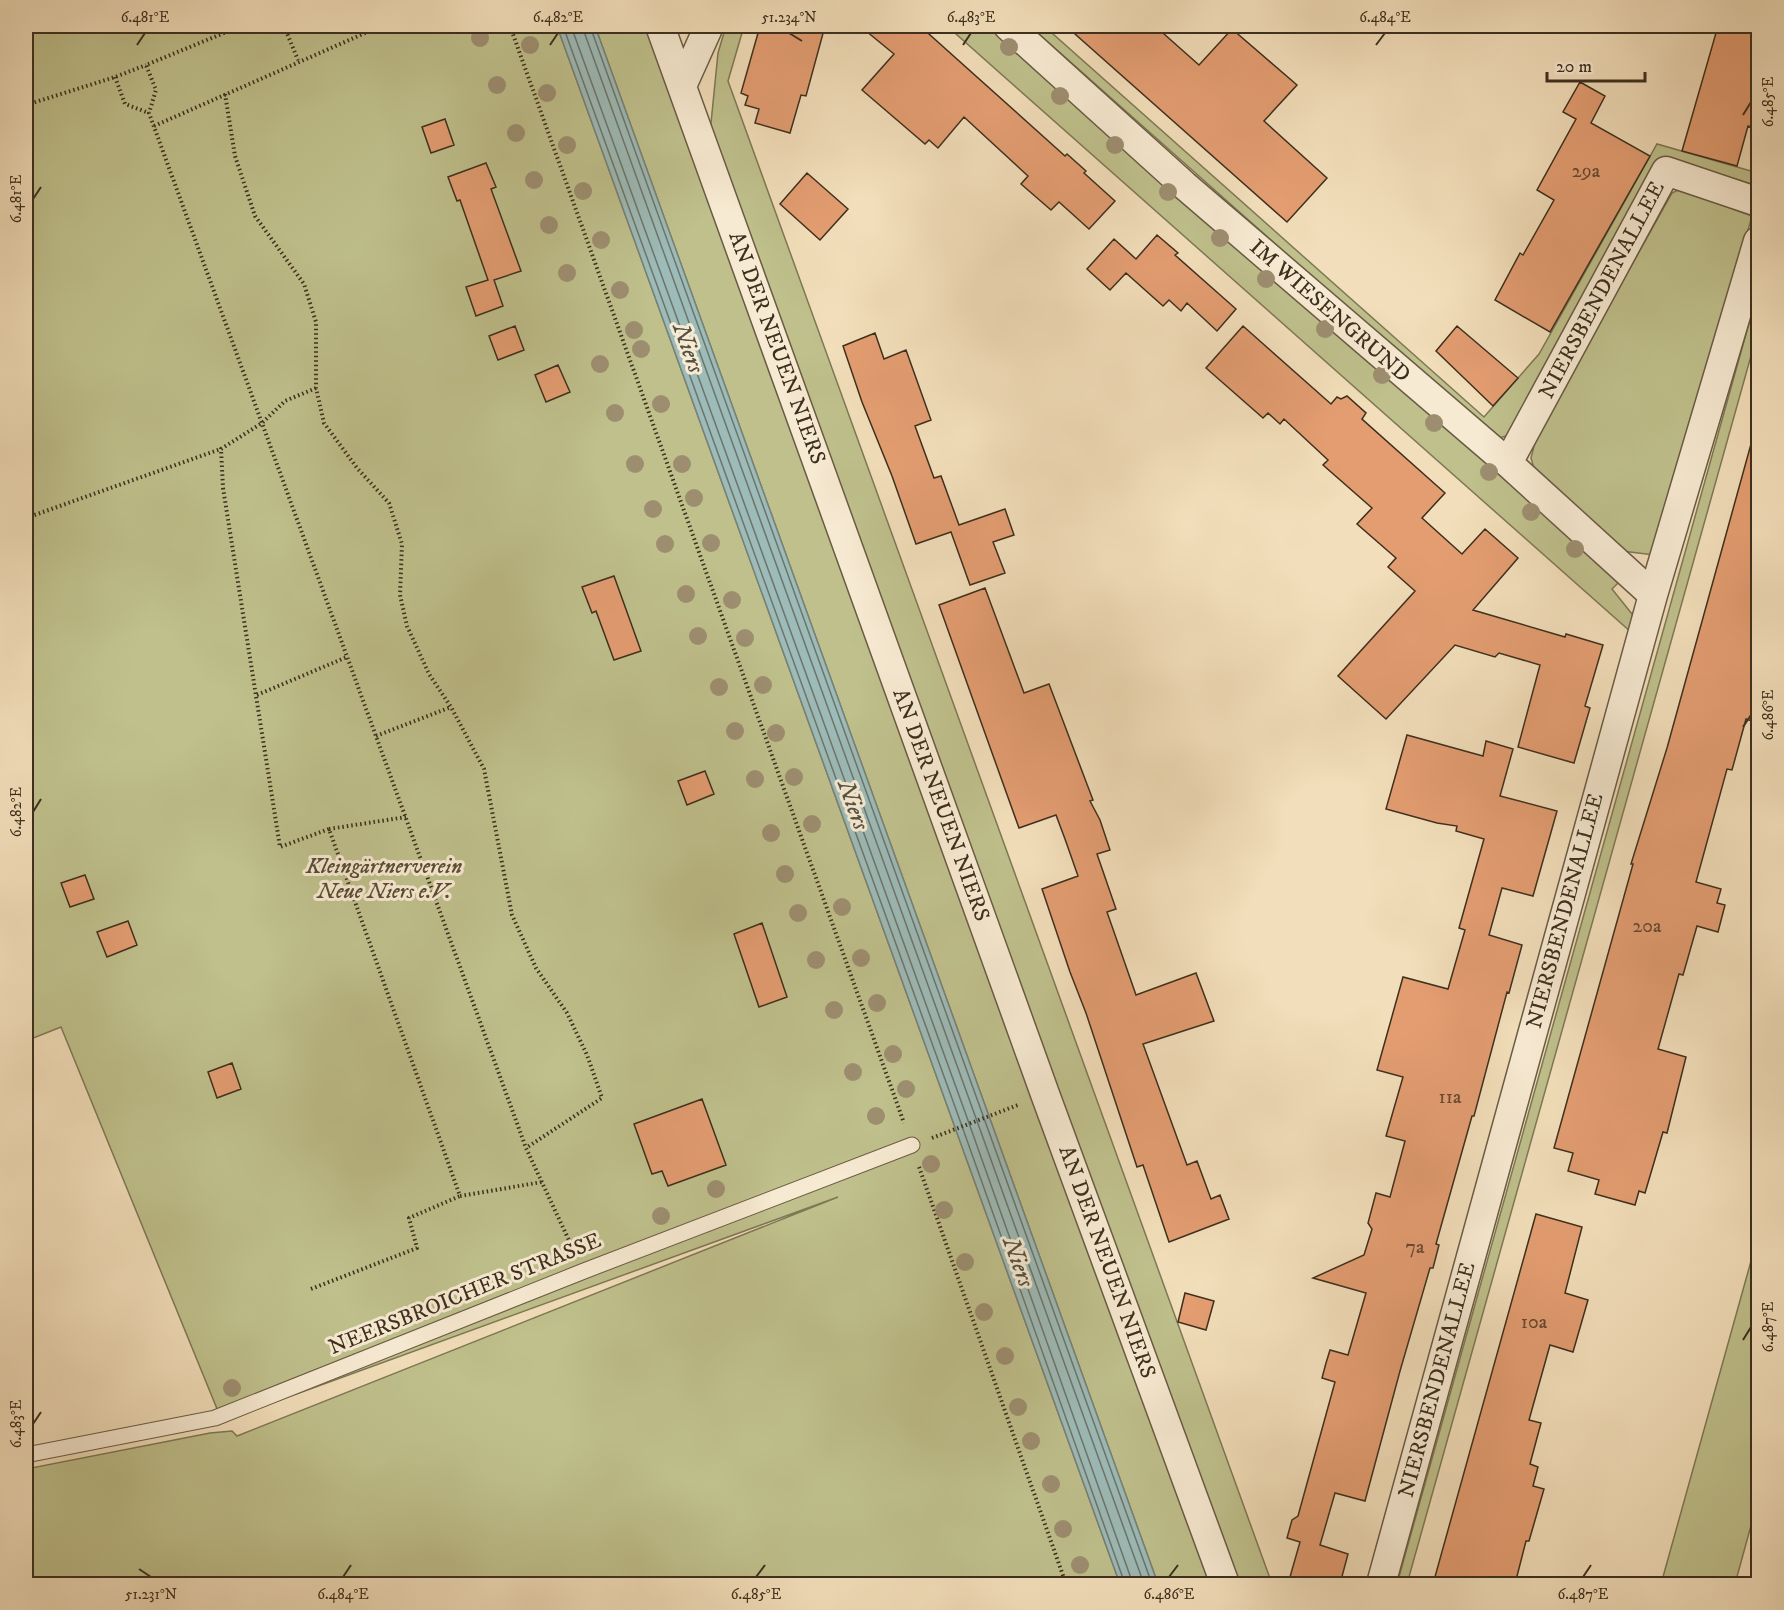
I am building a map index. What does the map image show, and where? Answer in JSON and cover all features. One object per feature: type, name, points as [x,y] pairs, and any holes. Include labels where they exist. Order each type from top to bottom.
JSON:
[{"type":"street","name":"AN DER NEUEN NIERS","points":[[660,26],[1045,1094],[1225,1584]]},
{"type":"street","points":[[682,86],[708,26]]},
{"type":"street","name":"IM WIESENGRUND","points":[[1008,26],[1184,185],[1508,463],[1653,595]]},
{"type":"street","name":"NIERSBENDENALLEE","points":[[1508,463],[1666,171],[1758,202]]},
{"type":"street","name":"NIERSBENDENALLEE","points":[[1381,1584],[1653,595],[1758,241]]},
{"type":"lane","name":"NEERSBROICHER STRASSE","points":[[26,1455],[215,1418],[584,1271],[912,1146]]},
{"type":"path","points":[[26,105],[115,77],[241,26]]},
{"type":"path","points":[[284,26],[298,60]]},
{"type":"path","points":[[154,126],[298,60],[381,26]]},
{"type":"path","points":[[510,26],[912,1146],[1066,1584]]},
{"type":"path","points":[[146,65],[156,90],[149,112],[154,126],[526,1148],[584,1271]]},
{"type":"path","points":[[115,77],[124,104],[149,112]]},
{"type":"path","points":[[225,94],[236,156],[255,216],[303,284],[316,321],[316,388],[324,423],[357,468],[389,503],[402,544],[400,595],[407,626],[429,674],[451,707],[484,769],[512,915],[536,968],[567,1013],[587,1055],[602,1098],[526,1148]]},
{"type":"path","points":[[26,518],[221,449],[262,423],[285,401],[316,388]]},
{"type":"path","points":[[221,449],[223,488],[280,847],[329,829],[406,817]]},
{"type":"path","points":[[257,695],[347,657]]},
{"type":"path","points":[[376,736],[451,707]]},
{"type":"path","points":[[329,829],[460,1196]]},
{"type":"path","points":[[912,1146],[1013,1107]]},
{"type":"path","points":[[311,1289],[417,1248],[409,1218],[460,1196],[542,1182]]},
{"type":"path","points":[[1751,1584],[1758,1559]]},
{"type":"green space","name":"Kleingärtnerverein Neue Niers e.V.","points":[[26,26],[557,26],[1120,1584],[26,1584],[26,1469],[210,1433],[232,1431],[237,1436],[838,1197],[222,1421],[61,1027],[26,1041]]},
{"type":"green space","points":[[595,26],[649,26],[1210,1584],[1158,1584]]},
{"type":"green space","points":[[726,26],[744,26],[728,81],[1272,1584],[1236,1584],[710,133],[718,53]]},
{"type":"green space","points":[[947,26],[993,26],[1621,580],[1612,589],[1636,619],[1370,1584],[1366,1584],[1632,633]]},
{"type":"green space","points":[[1030,26],[1044,26],[1484,417],[1539,354],[1657,144],[1758,173],[1758,186],[1665,158],[1506,436],[1495,439]]},
{"type":"green space","points":[[1680,189],[1752,216],[1661,539],[1654,555],[1622,551],[1536,475],[1531,458],[1537,434],[1672,193]]},
{"type":"green space","points":[[1758,291],[1758,331],[1407,1584],[1397,1584]]},
{"type":"green space","points":[[1758,1236],[1758,1500],[1735,1584],[1661,1584]]},
{"type":"water","name":"Niers","points":[[557,26],[595,26],[1158,1584],[1120,1584]]},
{"type":"building","points":[[760,26],[825,26],[806,96],[801,95],[790,133],[755,123],[759,109],[745,105],[748,96],[741,93]]},
{"type":"building","points":[[860,26],[920,26],[1065,156],[1067,154],[1086,171],[1084,173],[1115,201],[1089,229],[1059,202],[1051,210],[1021,184],[1028,176],[964,117],[938,148],[929,140],[925,144],[862,90],[894,54]]},
{"type":"building","points":[[1066,26],[1155,26],[1199,65],[1232,29],[1297,85],[1264,121],[1327,178],[1287,222]]},
{"type":"building","points":[[1718,26],[1743,26],[1758,30],[1758,99],[1737,166],[1682,151]]},
{"type":"building","points":[[1580,82],[1605,96],[1591,123],[1650,156],[1550,332],[1495,300],[1520,253],[1523,255],[1554,200],[1537,190],[1576,119],[1563,112]]},
{"type":"building","points":[[445,119],[454,145],[431,153],[422,127]]},
{"type":"building","points":[[486,163],[496,187],[491,189],[521,271],[494,280],[503,306],[476,316],[466,287],[488,280],[460,200],[457,201],[448,177]]},
{"type":"building","points":[[807,173],[848,209],[820,240],[780,204]]},
{"type":"building","points":[[1157,235],[1178,253],[1175,255],[1236,309],[1217,331],[1187,303],[1181,311],[1169,300],[1163,306],[1126,273],[1110,290],[1087,269],[1114,239],[1136,259]]},
{"type":"building","points":[[515,326],[524,350],[498,360],[489,336]]},
{"type":"building","points":[[1243,326],[1331,404],[1337,397],[1341,399],[1347,396],[1366,413],[1362,419],[1445,493],[1422,518],[1462,554],[1485,529],[1518,558],[1473,610],[1565,637],[1566,634],[1603,645],[1585,706],[1590,708],[1574,763],[1518,747],[1540,665],[1499,653],[1495,657],[1455,645],[1386,719],[1338,676],[1415,591],[1388,567],[1396,558],[1357,524],[1372,508],[1323,465],[1328,460],[1284,419],[1280,424],[1268,413],[1263,418],[1206,368]]},
{"type":"building","points":[[1457,326],[1518,378],[1493,406],[1436,351]]},
{"type":"building","points":[[875,333],[884,359],[906,350],[931,420],[915,426],[934,478],[941,476],[959,525],[1005,509],[1014,535],[993,542],[1005,573],[970,585],[951,532],[916,544],[843,346]]},
{"type":"building","points":[[558,365],[570,392],[546,402],[535,375]]},
{"type":"building","points":[[1751,444],[1758,445],[1758,723],[1746,719],[1732,770],[1727,769],[1696,882],[1721,889],[1717,903],[1725,905],[1718,932],[1697,926],[1683,975],[1679,974],[1658,1049],[1686,1057],[1667,1133],[1663,1132],[1645,1193],[1639,1191],[1635,1205],[1595,1194],[1599,1180],[1568,1171],[1573,1153],[1554,1148],[1633,864],[1631,864],[1667,748]]},
{"type":"building","points":[[614,576],[641,651],[614,660],[596,611],[592,613],[582,587]]},
{"type":"building","points":[[985,588],[1024,693],[1049,684],[1093,800],[1090,801],[1100,820],[1110,850],[1097,854],[1116,909],[1107,912],[1136,995],[1196,973],[1214,1021],[1143,1044],[1187,1165],[1197,1161],[1211,1199],[1220,1195],[1229,1219],[1169,1242],[1143,1165],[1137,1167],[1042,889],[1078,876],[1065,839],[1056,815],[1019,828],[939,605]]},
{"type":"building","points":[[1407,735],[1483,756],[1486,741],[1513,749],[1500,796],[1557,811],[1533,896],[1502,888],[1489,935],[1522,945],[1436,1244],[1439,1245],[1433,1268],[1430,1268],[1365,1501],[1335,1493],[1320,1545],[1348,1554],[1340,1584],[1288,1584],[1300,1542],[1287,1538],[1292,1520],[1298,1516],[1335,1382],[1322,1378],[1326,1363],[1330,1350],[1348,1355],[1366,1293],[1313,1278],[1364,1255],[1372,1229],[1368,1223],[1376,1193],[1390,1197],[1405,1141],[1386,1136],[1403,1077],[1377,1070],[1403,977],[1448,989],[1465,930],[1459,928],[1484,839],[1456,831],[1457,826],[1386,809]]},
{"type":"building","points":[[705,771],[714,794],[687,805],[678,781]]},
{"type":"building","points":[[85,875],[94,899],[70,907],[61,883]]},
{"type":"building","points":[[128,921],[137,945],[107,957],[97,932]]},
{"type":"building","points":[[762,923],[787,997],[759,1007],[734,934]]},
{"type":"building","points":[[232,1063],[241,1089],[217,1098],[208,1072]]},
{"type":"building","points":[[702,1099],[726,1165],[668,1186],[662,1171],[652,1174],[634,1124]]},
{"type":"building","points":[[1536,1214],[1582,1227],[1565,1293],[1588,1300],[1573,1352],[1550,1345],[1529,1420],[1541,1423],[1530,1464],[1538,1467],[1533,1486],[1544,1489],[1529,1541],[1526,1541],[1515,1584],[1433,1584]]},
{"type":"building","points":[[1185,1293],[1214,1301],[1206,1330],[1178,1322]]}]
